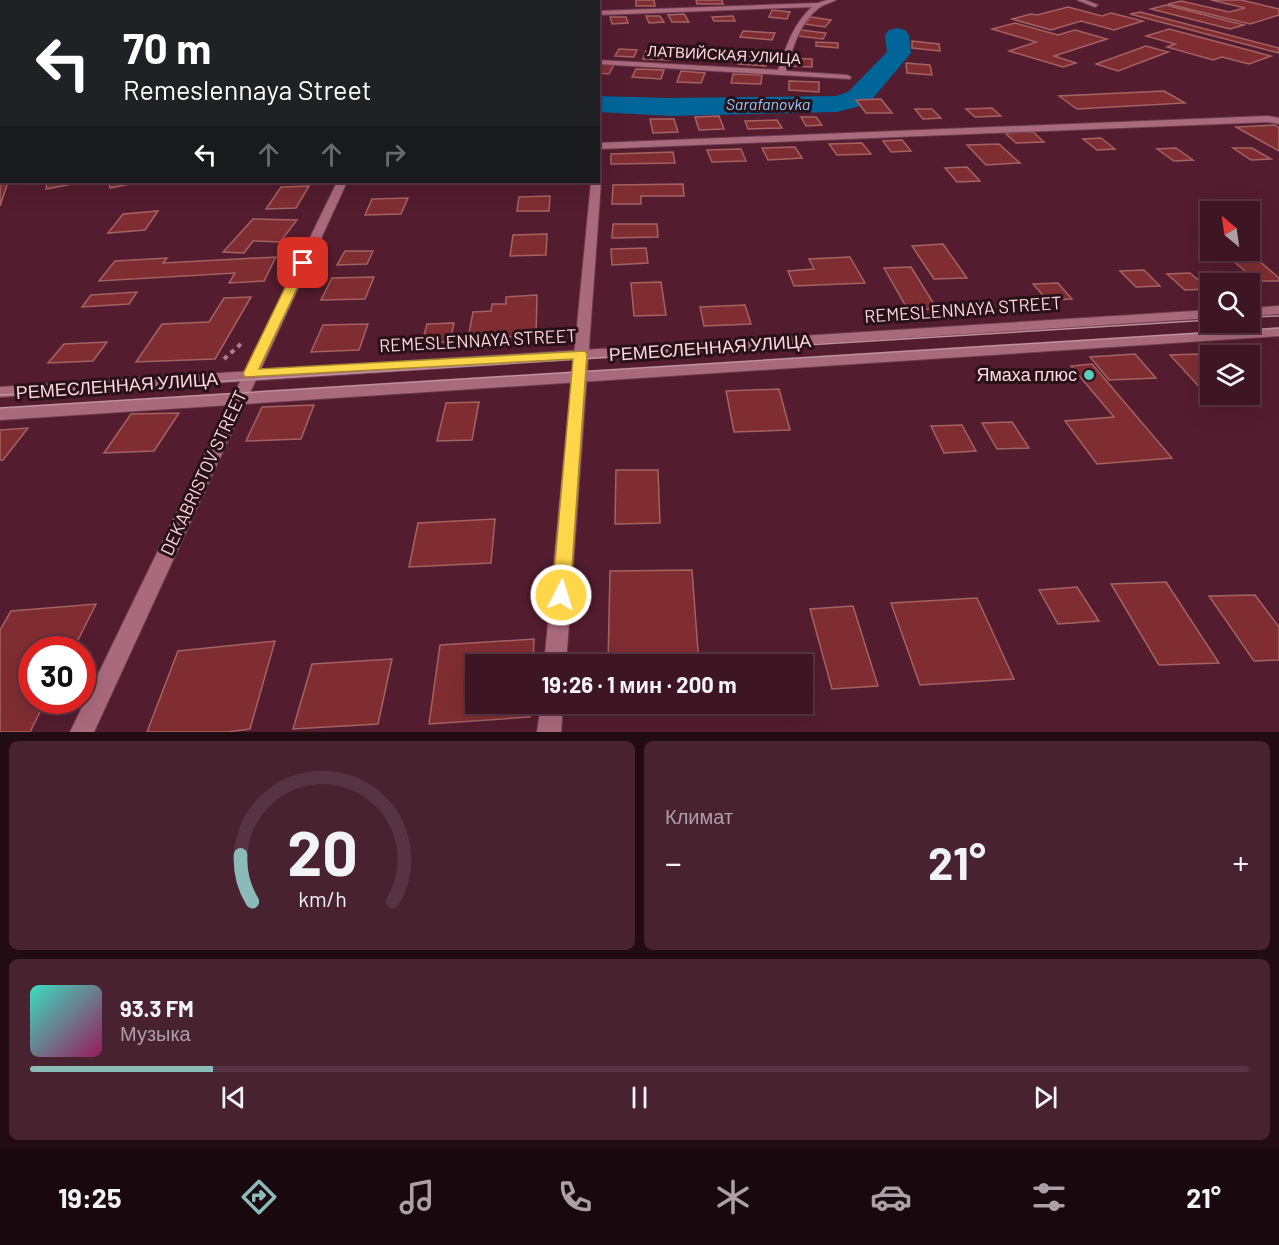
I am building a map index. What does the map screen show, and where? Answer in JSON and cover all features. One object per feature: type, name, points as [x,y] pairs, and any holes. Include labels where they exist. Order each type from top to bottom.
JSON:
[{"type":"street","points":[[600,13],[616,9],[819,4],[833,0]]},
{"type":"street","points":[[782,71],[795,29],[819,4]]},
{"type":"street","name":"ЛАТВИЙСКАЯ УЛИЦА","points":[[600,62],[782,71],[848,77]]},
{"type":"street","points":[[600,149],[1058,126],[1268,119],[1279,121]]},
{"type":"street","name":"DEKABRISTOV STREET","points":[[82,732],[342,183]]},
{"type":"street","points":[[556,654],[596,183]]},
{"type":"street","points":[[1260,311],[1279,310]]},
{"type":"street","name":"REMESLENNAYA STREET","points":[[0,392],[250,374],[1200,315]]},
{"type":"street","name":"РЕМЕСЛЕННАЯ УЛИЦА","points":[[0,414],[1279,332]]},
{"type":"street","points":[[549,732],[551,714]]},
{"type":"lane","points":[[1080,0],[1095,4]]},
{"type":"building","points":[[636,0],[654,0],[655,6],[636,6]]},
{"type":"building","points":[[696,0],[722,0],[723,4],[697,4]]},
{"type":"building","points":[[1211,0],[1241,0],[1279,9],[1279,15],[1250,24],[1168,4],[1181,1],[1229,12],[1245,8]]},
{"type":"building","points":[[1166,5],[1244,25],[1230,29],[1151,9]]},
{"type":"building","points":[[1068,7],[1102,16],[1111,13],[1143,21],[1114,30],[1081,21],[1051,30],[1012,19]]},
{"type":"building","points":[[772,10],[790,12],[787,19],[769,17]]},
{"type":"building","points":[[1140,12],[1279,48],[1279,53],[1130,14]]},
{"type":"building","points":[[684,14],[689,22],[672,22],[668,15]]},
{"type":"building","points":[[646,16],[660,16],[664,22],[649,23]]},
{"type":"building","points":[[733,16],[735,21],[714,21],[712,17]]},
{"type":"building","points":[[610,17],[626,17],[628,23],[612,24]]},
{"type":"building","points":[[811,17],[831,20],[825,27],[805,24]]},
{"type":"building","points":[[1015,23],[1058,35],[1075,30],[1107,39],[1054,56],[1076,63],[1063,67],[1009,51],[1036,42],[992,29]]},
{"type":"building","points":[[1169,29],[1271,56],[1249,64],[1222,57],[1213,60],[1167,47],[1175,44],[1146,36]]},
{"type":"building","points":[[801,30],[826,33],[823,39],[797,36]]},
{"type":"building","points":[[743,31],[775,33],[772,40],[740,37]]},
{"type":"building","points":[[912,41],[939,44],[940,51],[912,48]]},
{"type":"building","points":[[816,42],[838,43],[838,48],[816,46]]},
{"type":"building","points":[[1146,46],[1168,52],[1118,71],[1096,64]]},
{"type":"building","points":[[619,49],[637,50],[634,57],[615,56]]},
{"type":"building","points":[[646,51],[673,53],[670,60],[643,59]]},
{"type":"building","points":[[739,56],[768,58],[766,66],[738,64]]},
{"type":"building","points":[[790,58],[812,59],[812,67],[790,66]]},
{"type":"building","points":[[906,63],[930,65],[932,75],[907,73]]},
{"type":"building","points":[[600,64],[614,65],[609,74],[600,73]]},
{"type":"building","points":[[636,69],[664,70],[661,79],[632,77]]},
{"type":"building","points":[[681,71],[705,73],[701,83],[677,82]]},
{"type":"building","points":[[733,74],[762,75],[761,84],[731,83]]},
{"type":"building","points":[[789,81],[819,82],[819,92],[789,90]]},
{"type":"building","points":[[1164,91],[1185,103],[1077,109],[1059,96]]},
{"type":"building","points":[[881,99],[892,113],[866,113],[856,100]]},
{"type":"building","points":[[992,108],[1001,116],[975,117],[966,109]]},
{"type":"building","points":[[915,109],[932,109],[941,118],[923,119]]},
{"type":"building","points":[[719,116],[724,129],[699,130],[695,117]]},
{"type":"building","points":[[801,117],[816,117],[822,125],[806,126]]},
{"type":"building","points":[[650,119],[674,119],[678,132],[653,133]]},
{"type":"building","points":[[777,120],[782,128],[748,129],[745,121]]},
{"type":"building","points":[[1275,125],[1279,128],[1279,151],[1236,127]]},
{"type":"building","points":[[1033,132],[1044,142],[1016,143],[1005,133]]},
{"type":"building","points":[[1101,138],[1115,149],[1097,150],[1083,139]]},
{"type":"building","points":[[902,140],[911,151],[891,152],[883,141]]},
{"type":"building","points":[[862,143],[871,154],[837,155],[829,144]]},
{"type":"building","points":[[999,144],[1020,163],[986,165],[967,145]]},
{"type":"building","points":[[795,147],[802,158],[768,160],[762,148]]},
{"type":"building","points":[[1176,148],[1193,160],[1174,161],[1157,149]]},
{"type":"building","points":[[1233,148],[1252,148],[1271,159],[1251,160]]},
{"type":"building","points":[[741,149],[746,161],[712,162],[707,150]]},
{"type":"building","points":[[673,152],[675,163],[611,164],[611,154]]},
{"type":"building","points":[[967,167],[980,181],[957,182],[945,168]]},
{"type":"building","points":[[0,183],[8,183],[0,206]]},
{"type":"building","points":[[47,183],[78,183],[46,189]]},
{"type":"building","points":[[109,183],[135,183],[110,188]]},
{"type":"building","points":[[683,184],[684,196],[641,196],[641,204],[612,204],[613,185]]},
{"type":"building","points":[[309,186],[296,208],[266,209],[281,187]]},
{"type":"building","points":[[550,196],[549,211],[517,211],[519,197]]},
{"type":"building","points":[[408,198],[401,214],[365,215],[372,199]]},
{"type":"building","points":[[158,211],[145,230],[108,233],[123,214]]},
{"type":"building","points":[[253,219],[297,220],[280,242],[253,241],[244,253],[223,252]]},
{"type":"building","points":[[613,224],[657,224],[658,237],[612,238]]},
{"type":"building","points":[[547,234],[546,255],[510,256],[513,235]]},
{"type":"building","points":[[943,244],[967,278],[934,279],[912,246]]},
{"type":"building","points":[[646,248],[648,263],[612,265],[611,249]]},
{"type":"building","points":[[345,251],[373,251],[367,264],[337,265]]},
{"type":"building","points":[[276,257],[264,281],[229,283],[235,273],[99,281],[115,261],[167,258],[163,263]]},
{"type":"building","points":[[850,257],[865,283],[794,286],[788,271],[814,269],[809,259]]},
{"type":"building","points":[[1233,261],[1259,261],[1279,278],[1279,281],[1260,281],[1260,273],[1247,273]]},
{"type":"building","points":[[911,267],[937,309],[908,310],[884,268]]},
{"type":"building","points":[[1144,270],[1160,286],[1136,287],[1120,271]]},
{"type":"building","points":[[1190,273],[1200,281],[1200,289],[1185,290],[1167,274]]},
{"type":"building","points":[[374,277],[365,299],[321,300],[332,278]]},
{"type":"building","points":[[661,282],[666,315],[634,316],[631,283]]},
{"type":"building","points":[[1058,283],[1072,299],[1047,300],[1033,284]]},
{"type":"building","points":[[137,292],[129,304],[82,307],[91,295]]},
{"type":"building","points":[[537,295],[536,335],[468,339],[473,312],[491,311],[492,304],[506,304],[506,297]]},
{"type":"building","points":[[251,297],[215,359],[136,362],[162,324],[209,322],[224,298]]},
{"type":"building","points":[[745,305],[751,324],[704,326],[700,307]]},
{"type":"building","points":[[454,323],[450,342],[422,343],[427,324]]},
{"type":"building","points":[[368,324],[359,350],[311,352],[323,325]]},
{"type":"building","points":[[107,342],[93,361],[48,363],[64,344]]},
{"type":"building","points":[[1135,354],[1156,378],[1109,380],[1090,357]]},
{"type":"building","points":[[1197,354],[1200,357],[1200,388],[1170,355]]},
{"type":"building","points":[[1092,364],[1172,458],[1097,464],[1065,421],[1114,417],[1071,366]]},
{"type":"building","points":[[779,389],[790,430],[734,432],[726,391]]},
{"type":"building","points":[[479,402],[472,440],[437,441],[446,403]]},
{"type":"building","points":[[314,405],[301,439],[246,441],[262,407]]},
{"type":"building","points":[[179,413],[154,451],[104,453],[131,414]]},
{"type":"building","points":[[1012,422],[1029,448],[997,449],[982,423]]},
{"type":"building","points":[[962,425],[976,451],[944,453],[931,426]]},
{"type":"building","points":[[28,428],[3,460],[0,460],[0,430]]},
{"type":"building","points":[[616,470],[658,470],[660,523],[615,524]]},
{"type":"building","points":[[495,519],[491,563],[409,567],[418,523]]},
{"type":"building","points":[[692,570],[698,654],[608,654],[610,571]]},
{"type":"building","points":[[1166,582],[1219,663],[1159,665],[1111,584]]},
{"type":"building","points":[[1077,587],[1099,621],[1058,624],[1039,590]]},
{"type":"building","points":[[1255,595],[1279,627],[1279,660],[1254,661],[1209,596]]},
{"type":"building","points":[[977,598],[1014,679],[920,685],[891,603]]},
{"type":"building","points":[[96,604],[80,636],[18,636],[18,714],[39,714],[30,732],[0,732],[0,630],[11,611]]},
{"type":"building","points":[[853,606],[878,686],[832,689],[810,609]]},
{"type":"building","points":[[534,639],[533,654],[465,654],[465,714],[530,714],[530,717],[429,724],[440,645]]},
{"type":"building","points":[[275,641],[250,729],[227,732],[147,732],[178,651]]},
{"type":"building","points":[[392,659],[378,724],[293,729],[312,664]]},
{"type":"waterway","name":"Sarafanovka","points":[[600,104],[670,107],[837,104],[858,98],[899,53],[897,35]]},
{"type":"tram line","points":[[1260,317],[1279,316]]},
{"type":"tram line","points":[[0,395],[1200,321]]},
{"type":"tram line","points":[[0,408],[1279,328]]},
{"type":"place","name":"Ямаха плюс","points":[[1089,375]]},
{"type":"route","points":[[303,263],[250,374],[580,354],[561,595]]}]
